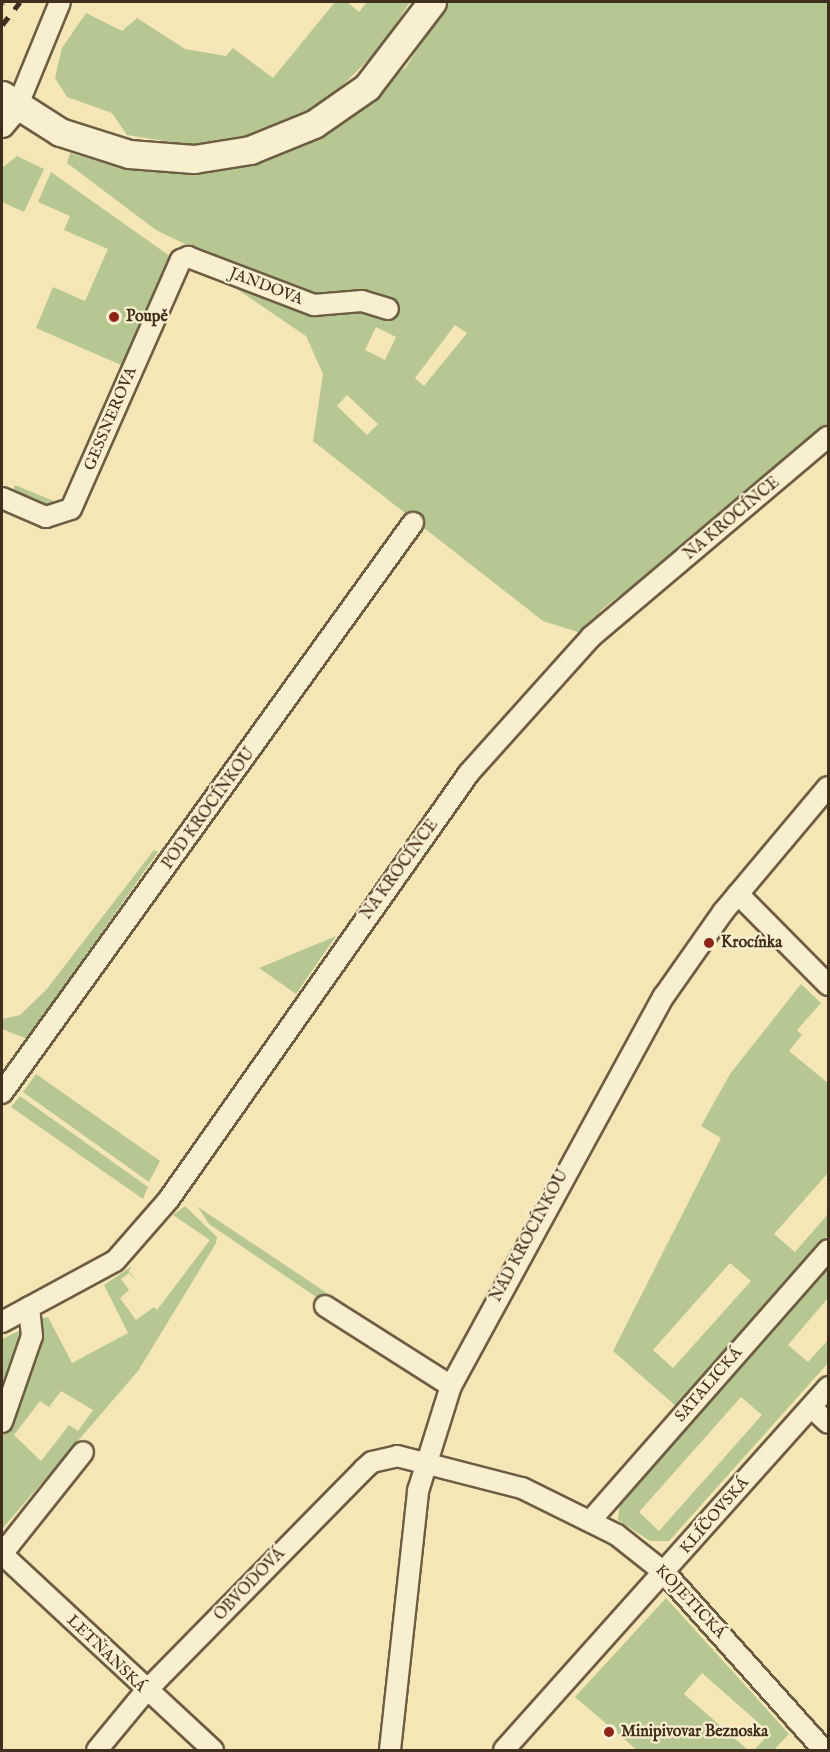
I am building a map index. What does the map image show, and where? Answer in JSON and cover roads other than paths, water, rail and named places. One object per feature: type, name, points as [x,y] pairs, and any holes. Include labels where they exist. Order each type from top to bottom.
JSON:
[{"type":"main road","points":[[7,109],[60,132],[129,154],[194,159],[250,150],[314,124],[367,87],[432,2]]},
{"type":"street","points":[[7,109],[60,2]]},
{"type":"street","name":"JANDOVA","points":[[182,260],[188,257],[314,305],[362,301],[388,309]]},
{"type":"street","name":"GESSNEROVA","points":[[2,498],[46,517],[71,509],[182,260]]},
{"type":"street","name":"NA KROCÍNCE","points":[[2,1322],[115,1261],[169,1199],[469,773],[576,651],[828,437]]},
{"type":"street","name":"POD KROCÍNKOU","points":[[2,1093],[413,523]]},
{"type":"street","name":"NAD KROCÍNKOU","points":[[390,1750],[423,1462],[451,1386],[637,1038],[738,894],[828,787]]},
{"type":"street","points":[[738,894],[828,985]]},
{"type":"street","name":"SATALICKÁ","points":[[591,1520],[828,1250]]},
{"type":"street","points":[[326,1306],[451,1386]]},
{"type":"street","points":[[2,1422],[32,1336],[29,1308]]},
{"type":"street","name":"KLÍČOVSKÁ","points":[[504,1750],[665,1573],[828,1387]]},
{"type":"street","points":[[811,1407],[828,1423]]},
{"type":"street","points":[[2,1554],[83,1452]]},
{"type":"street","name":"OBVODOVÁ","points":[[97,1750],[145,1692],[372,1461],[397,1456],[423,1462]]},
{"type":"street","name":"KOJETICKÁ","points":[[423,1462],[522,1488],[591,1520],[665,1573],[824,1750]]},
{"type":"street","name":"LETŇANSKÁ","points":[[2,1554],[145,1692],[213,1750]]},
{"type":"railway","points":[[2,25],[20,2]]},
{"type":"place","name":"Poupě","points":[[114,317]]},
{"type":"place","name":"Krocínka","points":[[709,943]]},
{"type":"place","name":"Minipivovar Beznoska","points":[[609,1732]]}]
